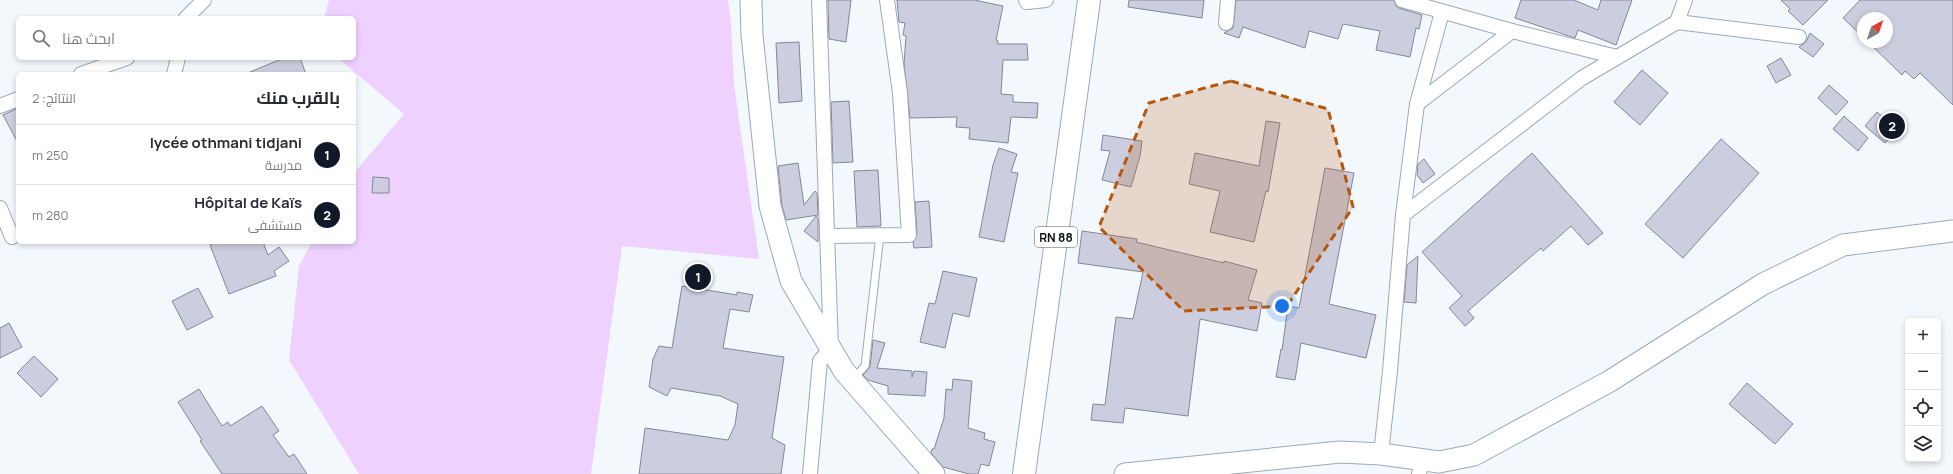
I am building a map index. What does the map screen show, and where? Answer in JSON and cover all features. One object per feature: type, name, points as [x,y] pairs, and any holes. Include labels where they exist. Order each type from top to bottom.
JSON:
[{"type":"main road","name":"RN 88","points":[[1024,474],[1089,0]]},
{"type":"street","points":[[189,16],[204,0]]},
{"type":"street","points":[[751,0],[752,35],[770,206],[791,281],[852,380],[934,474]]},
{"type":"street","points":[[810,474],[820,361],[831,348],[820,0]]},
{"type":"street","points":[[827,236],[909,235],[900,93],[887,0]]},
{"type":"street","points":[[1026,0],[1027,2],[1046,0]]},
{"type":"street","points":[[1226,23],[1228,0]]},
{"type":"street","points":[[1402,0],[1512,31],[1618,57]]},
{"type":"street","points":[[1677,22],[1684,0]]},
{"type":"street","points":[[1381,454],[1391,364],[1403,215],[1417,104],[1442,12]]},
{"type":"street","points":[[1403,215],[1582,78],[1677,22],[1799,37]]},
{"type":"street","points":[[1417,104],[1512,31]]},
{"type":"street","points":[[87,72],[121,60]]},
{"type":"street","points":[[174,72],[178,60]]},
{"type":"street","points":[[0,106],[16,100]]},
{"type":"street","points":[[0,208],[10,237]]},
{"type":"street","points":[[1125,474],[1340,452],[1381,454],[1420,467],[1474,455],[1610,381],[1762,284],[1843,246],[1953,231]]},
{"type":"lane","points":[[852,380],[865,366],[880,235]]},
{"type":"highlighted area","points":[[1231,81],[1328,109],[1353,207],[1287,306],[1184,311],[1099,227],[1149,103]]},
{"type":"shaded area","points":[[329,0],[728,0],[731,23],[734,85],[759,259],[622,246],[591,474],[359,474],[289,360],[299,266],[311,244],[356,244],[356,171],[404,114],[340,60],[356,60],[356,16],[325,16]]},
{"type":"building","points":[[828,0],[851,0],[846,42],[829,39]]},
{"type":"building","points":[[897,0],[974,0],[1003,6],[996,40],[998,41],[998,44],[1027,44],[1028,60],[1003,60],[1001,94],[1013,95],[1013,102],[1038,103],[1037,118],[1011,117],[1008,143],[969,139],[970,128],[956,127],[957,117],[910,118],[904,64],[906,36],[903,35],[905,23],[899,22]]},
{"type":"building","points":[[1129,0],[1204,0],[1202,18],[1128,7]]},
{"type":"building","points":[[1236,0],[1394,0],[1396,6],[1399,8],[1422,15],[1419,29],[1416,28],[1410,57],[1376,50],[1380,31],[1343,24],[1338,39],[1309,31],[1305,48],[1243,27],[1239,38],[1224,33],[1233,28]]},
{"type":"building","points":[[1521,0],[1574,0],[1598,10],[1601,0],[1632,0],[1616,45],[1578,30],[1575,38],[1515,18]]},
{"type":"building","points":[[1781,0],[1828,0],[1803,25],[1788,11],[1790,9]]},
{"type":"building","points":[[1860,0],[1953,0],[1953,105],[1920,73],[1914,79],[1905,71],[1902,75],[1874,48],[1893,48],[1893,12],[1857,12],[1857,31],[1843,18]]},
{"type":"building","points":[[1810,33],[1824,44],[1813,57],[1799,47],[1806,42]]},
{"type":"building","points":[[799,42],[802,101],[779,103],[776,43]]},
{"type":"building","points":[[1781,58],[1791,75],[1776,83],[1767,66]]},
{"type":"building","points":[[279,60],[301,60],[305,72],[250,72]]},
{"type":"building","points":[[1642,70],[1668,93],[1640,125],[1614,102]]},
{"type":"building","points":[[1829,85],[1848,102],[1836,115],[1818,98]]},
{"type":"building","points":[[849,101],[853,162],[833,163],[831,102]]},
{"type":"building","points":[[16,109],[16,139],[3,115]]},
{"type":"building","points":[[1877,112],[1897,129],[1885,143],[1865,126]]},
{"type":"building","points":[[1844,116],[1868,138],[1858,151],[1833,129]]},
{"type":"building","points":[[1266,121],[1280,123],[1268,192],[1266,191],[1254,242],[1210,232],[1220,191],[1189,184],[1195,153],[1259,166]]},
{"type":"building","points":[[1103,135],[1142,141],[1140,156],[1131,187],[1102,180],[1110,151],[1101,150]]},
{"type":"building","points":[[1721,139],[1759,173],[1683,258],[1645,224]]},
{"type":"building","points":[[999,148],[1017,154],[1011,172],[1018,173],[1004,242],[979,237],[993,165]]},
{"type":"building","points":[[1532,153],[1603,233],[1588,245],[1571,226],[1543,251],[1541,248],[1468,311],[1474,318],[1465,326],[1449,308],[1462,296],[1422,252]]},
{"type":"building","points":[[1424,159],[1435,174],[1423,183],[1417,175],[1418,164]]},
{"type":"building","points":[[798,163],[804,205],[815,191],[817,193],[818,215],[786,220],[782,206],[778,166]]},
{"type":"building","points":[[1325,168],[1354,173],[1329,304],[1376,315],[1366,358],[1301,343],[1295,380],[1276,377],[1281,349],[1282,350],[1288,306],[1299,308]]},
{"type":"building","points":[[878,170],[881,226],[857,227],[854,171]]},
{"type":"building","points":[[373,177],[389,178],[389,193],[372,193]]},
{"type":"building","points":[[929,201],[932,247],[914,248],[913,242],[917,234],[915,202]]},
{"type":"building","points":[[816,216],[818,218],[818,242],[804,231]]},
{"type":"building","points":[[1082,231],[1137,239],[1136,242],[1224,263],[1224,261],[1257,270],[1248,300],[1262,303],[1257,331],[1200,319],[1188,416],[1125,408],[1123,423],[1091,420],[1093,404],[1105,405],[1116,317],[1133,319],[1143,272],[1078,263]]},
{"type":"building","points":[[264,244],[268,255],[279,247],[289,261],[274,271],[276,276],[229,294],[210,245]]},
{"type":"building","points":[[1418,256],[1416,303],[1404,302],[1407,265]]},
{"type":"building","points":[[943,271],[977,278],[969,317],[953,313],[945,348],[920,342],[929,303],[935,304]]},
{"type":"building","points":[[682,286],[737,295],[737,292],[753,295],[749,312],[730,309],[723,348],[784,357],[772,438],[785,445],[781,474],[639,474],[645,428],[728,440],[735,425],[738,404],[720,396],[671,388],[667,396],[649,387],[653,359],[659,346],[672,348]]},
{"type":"building","points":[[198,288],[213,317],[187,330],[172,301]]},
{"type":"building","points":[[9,323],[22,347],[0,358],[0,328]]},
{"type":"building","points":[[873,340],[885,343],[877,368],[912,371],[912,377],[914,371],[927,372],[925,396],[888,394],[888,386],[868,380],[863,375],[870,367]]},
{"type":"building","points":[[34,356],[58,379],[41,397],[17,373]]},
{"type":"building","points":[[953,379],[972,381],[968,428],[985,433],[984,439],[995,442],[989,466],[981,464],[978,474],[969,474],[943,467],[931,453],[932,449],[934,449],[944,418],[946,389],[952,390]]},
{"type":"building","points":[[1747,383],[1793,424],[1775,444],[1729,404]]},
{"type":"building","points":[[199,389],[222,426],[228,422],[230,426],[262,406],[279,431],[273,435],[289,457],[294,454],[307,474],[222,474],[200,441],[202,440],[178,402]]},
{"type":"place","name":"Hôpital de Kaïs","points":[[1892,126]]},
{"type":"place","name":"lycée othmani tidjani","points":[[698,277]]}]
